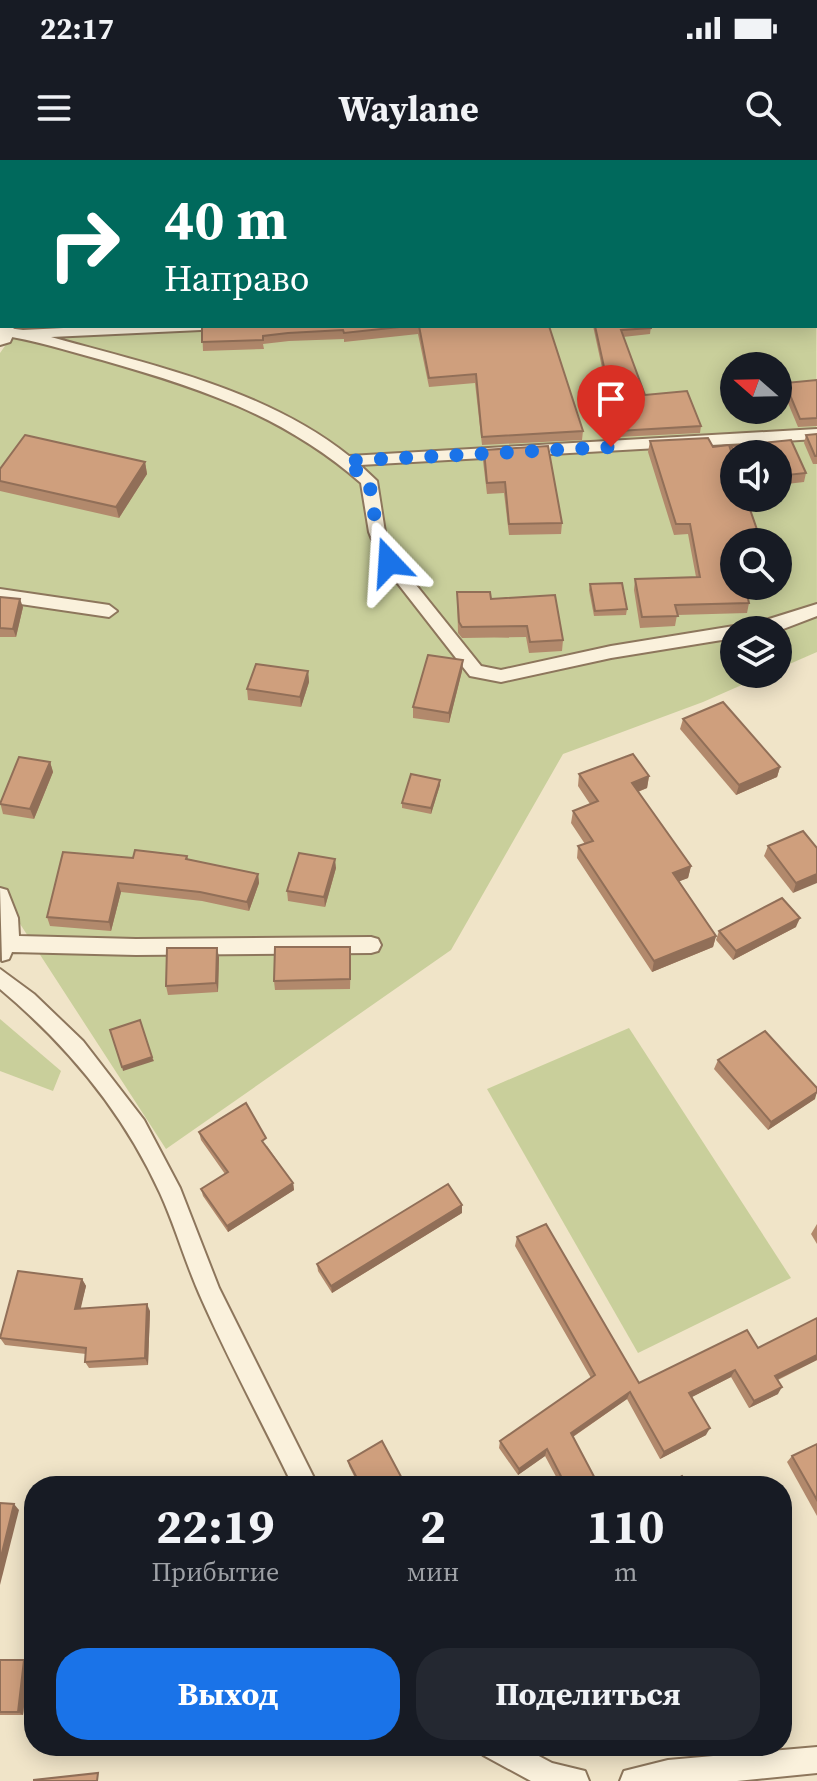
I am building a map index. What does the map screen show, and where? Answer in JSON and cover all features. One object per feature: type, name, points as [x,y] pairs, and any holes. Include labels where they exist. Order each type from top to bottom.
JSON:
[{"type":"lane","points":[[5,332],[136,328]]},
{"type":"lane","points":[[5,332],[232,398],[302,430],[345,461],[369,481],[377,532],[389,562],[476,672],[501,676],[611,652],[720,634]]},
{"type":"lane","points":[[345,461],[817,434]]},
{"type":"lane","points":[[0,595],[109,611]]},
{"type":"lane","points":[[792,620],[817,610]]},
{"type":"lane","points":[[0,896],[11,924],[4,950],[371,945]]},
{"type":"lane","points":[[0,977],[75,1043],[110,1084],[147,1142],[171,1191],[200,1268],[301,1476]]},
{"type":"lane","points":[[511,1756],[549,1776],[575,1781]]},
{"type":"lane","points":[[634,1781],[668,1774],[817,1760]]},
{"type":"green space","points":[[18,328],[816,328],[817,652],[792,663],[792,616],[720,616],[720,688],[735,688],[563,754],[451,950],[166,1149],[0,893],[0,353]]},
{"type":"green space","points":[[0,1019],[61,1071],[53,1091],[0,1071]]},
{"type":"green space","points":[[629,1028],[791,1278],[638,1353],[487,1089]]},
{"type":"building","points":[[202,328],[390,328],[344,333],[343,330],[288,333],[263,336],[263,340],[202,342]]},
{"type":"building","points":[[419,328],[550,328],[583,431],[482,437],[476,374],[429,378]]},
{"type":"building","points":[[595,328],[651,328],[621,330],[645,395],[687,391],[701,426],[618,431]]},
{"type":"building","points":[[817,380],[817,418],[800,419],[792,400],[792,382]]},
{"type":"building","points":[[817,434],[817,456],[815,456],[806,435]]},
{"type":"building","points":[[25,435],[145,462],[116,507],[0,481],[0,469]]},
{"type":"building","points":[[708,438],[713,447],[720,446],[720,512],[751,512],[756,528],[720,528],[720,600],[748,600],[749,603],[675,605],[678,616],[642,617],[635,579],[700,577],[690,524],[676,524],[650,441]]},
{"type":"building","points":[[792,442],[806,473],[792,474]]},
{"type":"building","points":[[548,446],[562,523],[509,524],[505,482],[487,483],[484,450]]},
{"type":"building","points":[[622,583],[627,609],[595,611],[590,584]]},
{"type":"building","points":[[457,592],[490,592],[491,599],[555,595],[563,640],[530,642],[527,626],[462,627]]},
{"type":"building","points":[[0,597],[20,599],[13,629],[0,628]]},
{"type":"building","points":[[428,655],[463,660],[449,713],[413,707]]},
{"type":"building","points":[[256,664],[308,671],[300,697],[247,689]]},
{"type":"building","points":[[723,702],[780,767],[739,785],[683,719]]},
{"type":"building","points":[[633,754],[649,776],[632,783],[691,866],[673,873],[716,936],[654,961],[578,846],[593,841],[573,811],[598,801],[579,774]]},
{"type":"building","points":[[19,757],[50,762],[30,809],[0,804]]},
{"type":"building","points":[[411,774],[440,780],[431,808],[402,803]]},
{"type":"building","points":[[803,831],[817,848],[817,874],[796,883],[768,846]]},
{"type":"building","points":[[135,850],[187,856],[186,859],[258,874],[247,902],[200,892],[118,883],[109,922],[47,917],[63,852],[133,858]]},
{"type":"building","points":[[299,853],[335,859],[324,897],[287,891]]},
{"type":"building","points":[[782,898],[800,918],[736,951],[719,931]]},
{"type":"building","points":[[275,947],[350,947],[350,979],[274,981]]},
{"type":"building","points":[[167,948],[217,948],[216,983],[166,986]]},
{"type":"building","points":[[140,1020],[152,1057],[122,1067],[110,1030]]},
{"type":"building","points":[[765,1031],[817,1088],[817,1092],[771,1122],[718,1060]]},
{"type":"building","points":[[246,1103],[266,1138],[262,1141],[293,1183],[227,1226],[201,1189],[228,1172],[199,1132]]},
{"type":"building","points":[[448,1184],[462,1205],[331,1286],[317,1264]]},
{"type":"building","points":[[546,1224],[639,1383],[747,1330],[758,1348],[817,1318],[817,1355],[775,1376],[782,1387],[754,1401],[735,1370],[689,1393],[710,1428],[664,1452],[630,1392],[571,1433],[594,1476],[561,1476],[547,1449],[519,1469],[500,1441],[595,1375],[517,1237]]},
{"type":"building","points":[[18,1271],[82,1279],[75,1309],[147,1304],[145,1358],[85,1362],[86,1348],[0,1338]]},
{"type":"building","points":[[382,1441],[401,1476],[356,1476],[348,1461]]},
{"type":"building","points":[[817,1444],[817,1500],[792,1456]]},
{"type":"building","points":[[0,1503],[14,1504],[0,1561]]},
{"type":"building","points":[[0,1660],[24,1660],[18,1712],[0,1712]]},
{"type":"building","points":[[98,1773],[97,1781],[34,1781],[34,1780]]},
{"type":"route","points":[[389,562],[377,532],[369,481],[345,461],[611,447]]}]
